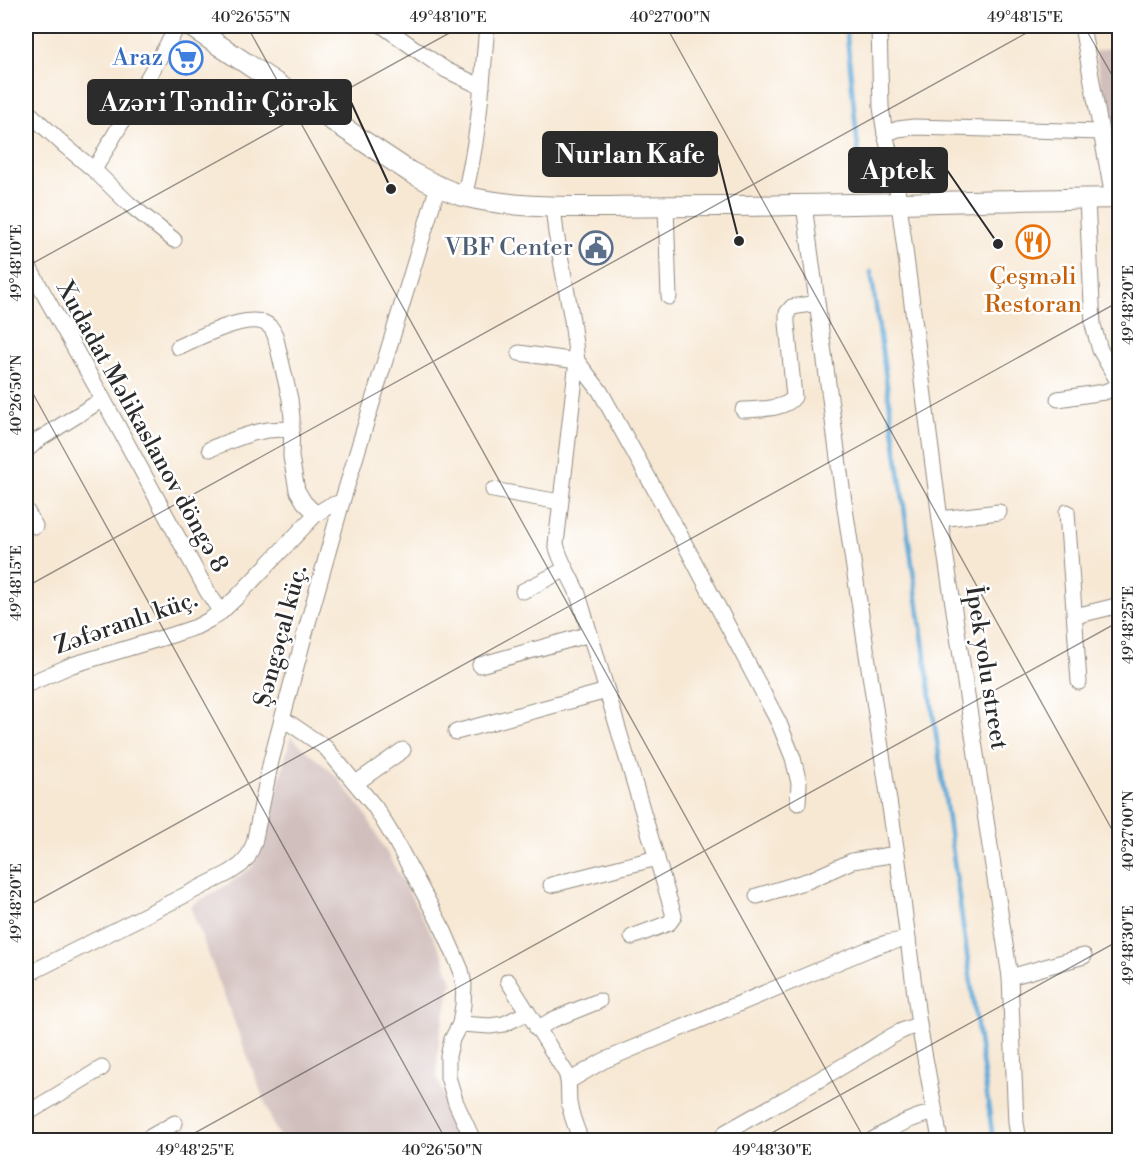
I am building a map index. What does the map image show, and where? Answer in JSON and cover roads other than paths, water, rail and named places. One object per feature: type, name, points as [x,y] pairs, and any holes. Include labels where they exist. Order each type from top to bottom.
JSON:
[{"type":"main road","points":[[190,26],[410,172],[464,196],[553,207],[804,205],[1116,198]]},
{"type":"street","points":[[94,170],[178,26]]},
{"type":"street","points":[[383,26],[446,70],[482,87]]},
{"type":"street","points":[[464,196],[471,172],[487,26]]},
{"type":"street","name":"İpek yolu street","points":[[879,26],[881,107],[895,173],[940,519],[1010,977],[1016,1123],[1019,1140]]},
{"type":"street","points":[[1082,26],[1116,198]]},
{"type":"street","points":[[26,110],[129,204],[174,240]]},
{"type":"street","points":[[885,134],[914,127],[1102,132]]},
{"type":"street","name":"Şəngəçal küç.","points":[[26,975],[230,873],[248,857],[254,843],[282,718],[342,502],[438,186]]},
{"type":"street","points":[[1058,399],[1104,392],[1119,386],[1100,351],[1093,325],[1087,199]]},
{"type":"street","points":[[804,205],[843,495],[897,854],[919,1025],[940,1140]]},
{"type":"street","points":[[666,206],[669,297]]},
{"type":"street","points":[[553,207],[577,360],[556,544],[558,555],[578,594],[674,915],[669,923],[632,937]]},
{"type":"street","name":"Xudadat Məlikaslanov döngə 8","points":[[26,262],[32,288],[103,399],[207,591],[221,612]]},
{"type":"street","points":[[743,410],[784,406],[791,402],[794,397],[787,313],[792,307],[817,303]]},
{"type":"street","points":[[178,347],[219,328],[239,323],[260,321],[270,326],[275,335],[290,399],[291,457],[297,490],[304,502],[316,514]]},
{"type":"street","points":[[519,353],[577,360],[590,376],[679,533],[779,723],[793,758],[799,783],[798,803]]},
{"type":"street","points":[[26,451],[38,440],[103,399]]},
{"type":"street","points":[[210,449],[256,431],[278,428],[292,430]]},
{"type":"street","points":[[493,490],[560,502]]},
{"type":"street","name":"Zəfəranlı küç.","points":[[26,685],[72,665],[196,627],[209,620],[221,612],[250,584],[316,514],[329,506],[342,502]]},
{"type":"street","points":[[26,510],[34,526]]},
{"type":"street","points":[[940,519],[999,512]]},
{"type":"street","points":[[1067,512],[1079,681]]},
{"type":"street","points":[[523,591],[566,569]]},
{"type":"street","points":[[1075,616],[1119,605]]},
{"type":"street","points":[[480,665],[590,634]]},
{"type":"street","points":[[456,732],[607,691]]},
{"type":"street","points":[[282,718],[326,748],[375,807],[444,931],[465,984],[460,1024],[452,1039],[448,1056],[448,1077],[456,1103],[473,1140]]},
{"type":"street","points":[[356,783],[403,750]]},
{"type":"street","points":[[757,896],[810,880],[852,861],[897,854]]},
{"type":"street","points":[[551,885],[657,858]]},
{"type":"street","points":[[569,1081],[603,1061],[869,949],[908,939]]},
{"type":"street","points":[[1010,977],[1084,956]]},
{"type":"street","points":[[508,981],[566,1073],[569,1081],[572,1120],[581,1140]]},
{"type":"street","points":[[537,1029],[552,1020],[599,1001]]},
{"type":"street","points":[[460,1024],[490,1026],[504,1024],[527,1013]]},
{"type":"street","points":[[722,1140],[726,1132],[861,1056],[897,1033],[919,1025]]},
{"type":"street","points":[[28,1106],[102,1068]]},
{"type":"street","points":[[872,1140],[911,1119],[935,1113]]},
{"type":"street","points":[[146,1140],[175,1123]]},
{"type":"waterway","points":[[846,26],[859,159]]},
{"type":"waterway","points":[[871,272],[993,1139]]},
{"type":"place","name":"Araz","points":[[186,58]]},
{"type":"place","name":"Azəri Təndir Çörək","points":[[391,189]]},
{"type":"place","name":"Nurlan Kafe","points":[[739,241]]},
{"type":"place","name":"Çeşməli Restoran","points":[[1033,242]]},
{"type":"place","name":"Aptek","points":[[998,244]]},
{"type":"place","name":"VBF Center","points":[[596,248]]}]
